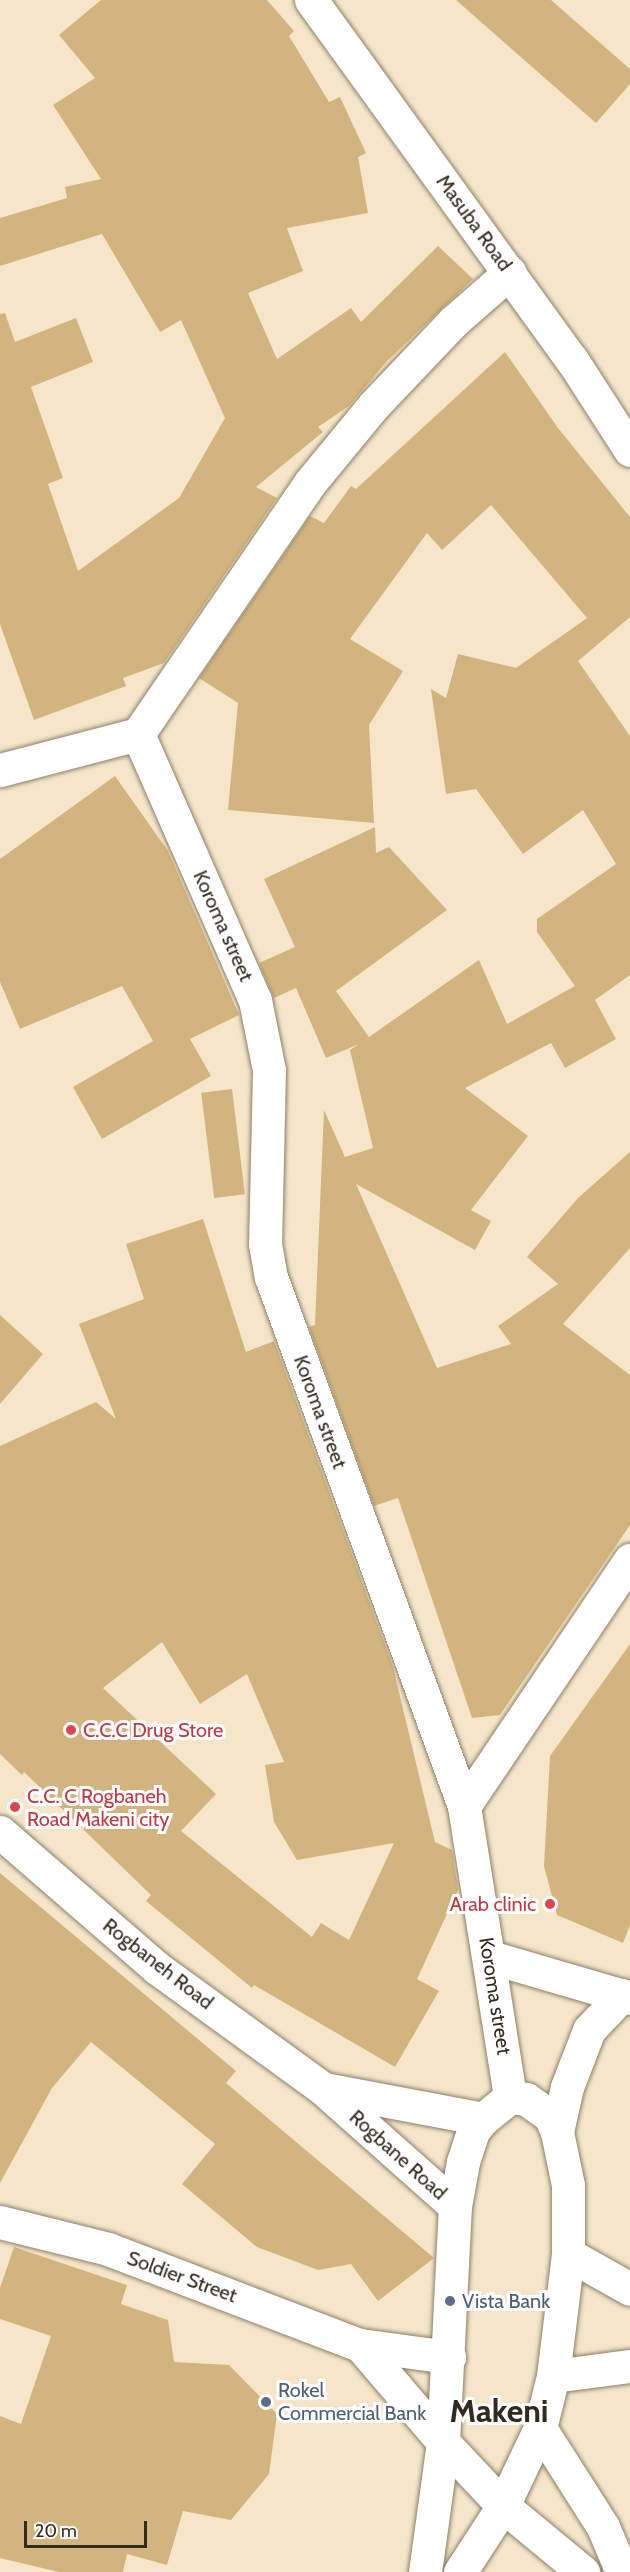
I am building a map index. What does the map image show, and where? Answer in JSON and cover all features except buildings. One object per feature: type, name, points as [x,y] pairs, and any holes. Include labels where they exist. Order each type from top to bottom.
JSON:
[{"type":"street","name":"Masuba Road","points":[[311,0],[510,272],[630,450]]},
{"type":"street","points":[[0,770],[138,734],[309,484],[374,405],[454,321],[510,272]]},
{"type":"street","name":"Koroma street","points":[[138,734],[255,1000],[269,1070],[265,1244],[271,1277],[464,1806],[490,1957],[510,2097]]},
{"type":"street","points":[[464,1806],[630,1560]]},
{"type":"street","name":"Rogbaneh Road","points":[[0,1832],[157,1968],[322,2088]]},
{"type":"street","points":[[490,1957],[626,1996]]},
{"type":"street","points":[[557,2132],[567,2087],[589,2030],[626,1996]]},
{"type":"street","name":"Rogbane Road","points":[[322,2088],[483,2119]]},
{"type":"street","name":"Rogbane Road","points":[[322,2088],[455,2206],[443,2442],[425,2572]]},
{"type":"street","points":[[455,2206],[468,2144],[483,2119],[510,2097],[539,2105],[557,2132],[568,2185],[568,2254],[553,2376],[540,2428],[503,2506],[460,2572]]},
{"type":"street","name":"Soldier Street","points":[[0,2222],[108,2249],[360,2345],[449,2357]]},
{"type":"street","points":[[568,2254],[630,2289]]},
{"type":"street","name":"Soldier Street","points":[[360,2345],[443,2442],[503,2506],[583,2572]]},
{"type":"street","points":[[553,2376],[630,2366]]},
{"type":"street","points":[[540,2428],[603,2527],[622,2572]]},
{"type":"place","name":"C.C.C Drug Store","points":[[71,1730]]},
{"type":"place","name":"C.C. C Rogbaneh Road Makeni city","points":[[15,1807]]},
{"type":"place","name":"Arab clinic","points":[[550,1904]]},
{"type":"place","name":"Vista Bank","points":[[450,2301]]},
{"type":"place","name":"Rokel Commercial Bank","points":[[266,2402]]},
{"type":"district","name":"Makeni","points":[[499,2411]]}]
